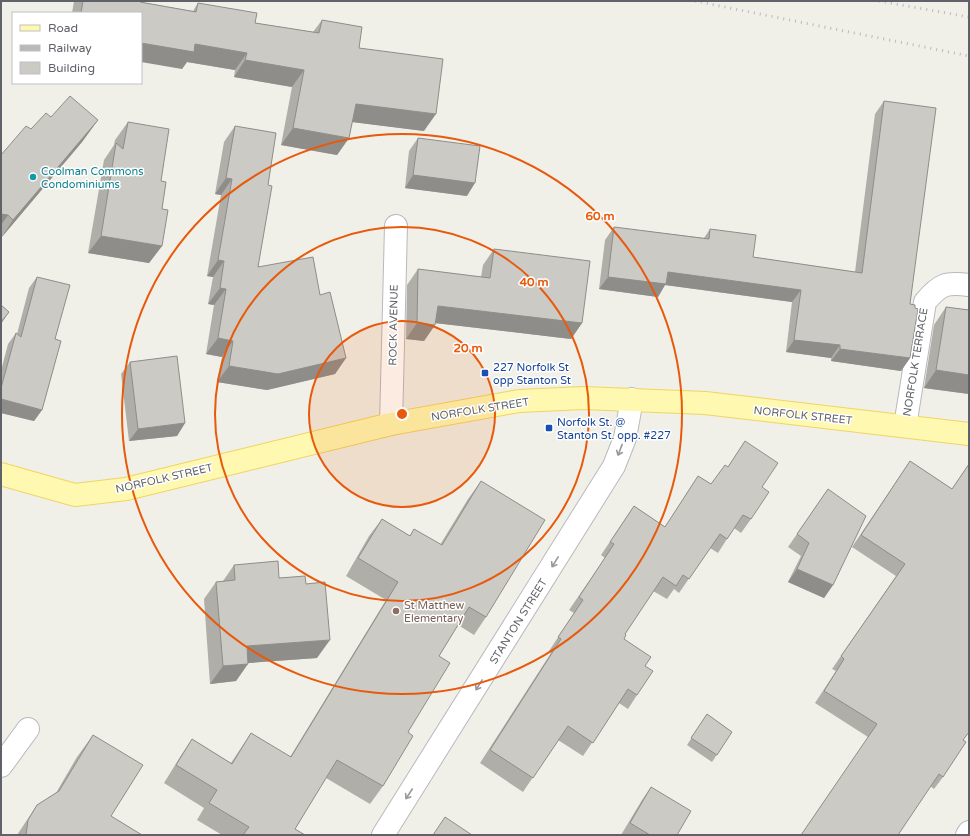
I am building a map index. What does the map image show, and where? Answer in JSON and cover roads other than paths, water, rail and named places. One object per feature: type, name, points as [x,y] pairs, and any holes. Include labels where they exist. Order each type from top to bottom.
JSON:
[{"type":"main road","name":"NORFOLK STREET","points":[[1,474],[75,495],[126,489],[391,424],[519,401],[584,398],[705,403],[969,434]]},
{"type":"street","name":"ROCK AVENUE","points":[[391,424],[396,226]]},
{"type":"street","name":"NORFOLK TERRACE","points":[[905,426],[925,302],[937,288],[954,283],[969,284]]},
{"type":"street","name":"STANTON STREET","points":[[383,835],[614,466],[625,438],[632,399]]},
{"type":"street","points":[[1,766],[28,728]]},
{"type":"railway","points":[[695,1],[969,56]]},
{"type":"railway","points":[[879,1],[969,17]]},
{"type":"place","name":"Coolman Commons Condominiums","points":[[33,177]]},
{"type":"place","name":"227 Norfolk St opp Stanton St","points":[[485,373]]},
{"type":"place","name":"Norfolk St. @ Stanton St. opp. #227","points":[[549,428]]},
{"type":"place","name":"St Matthew Elementary","points":[[396,611]]}]
